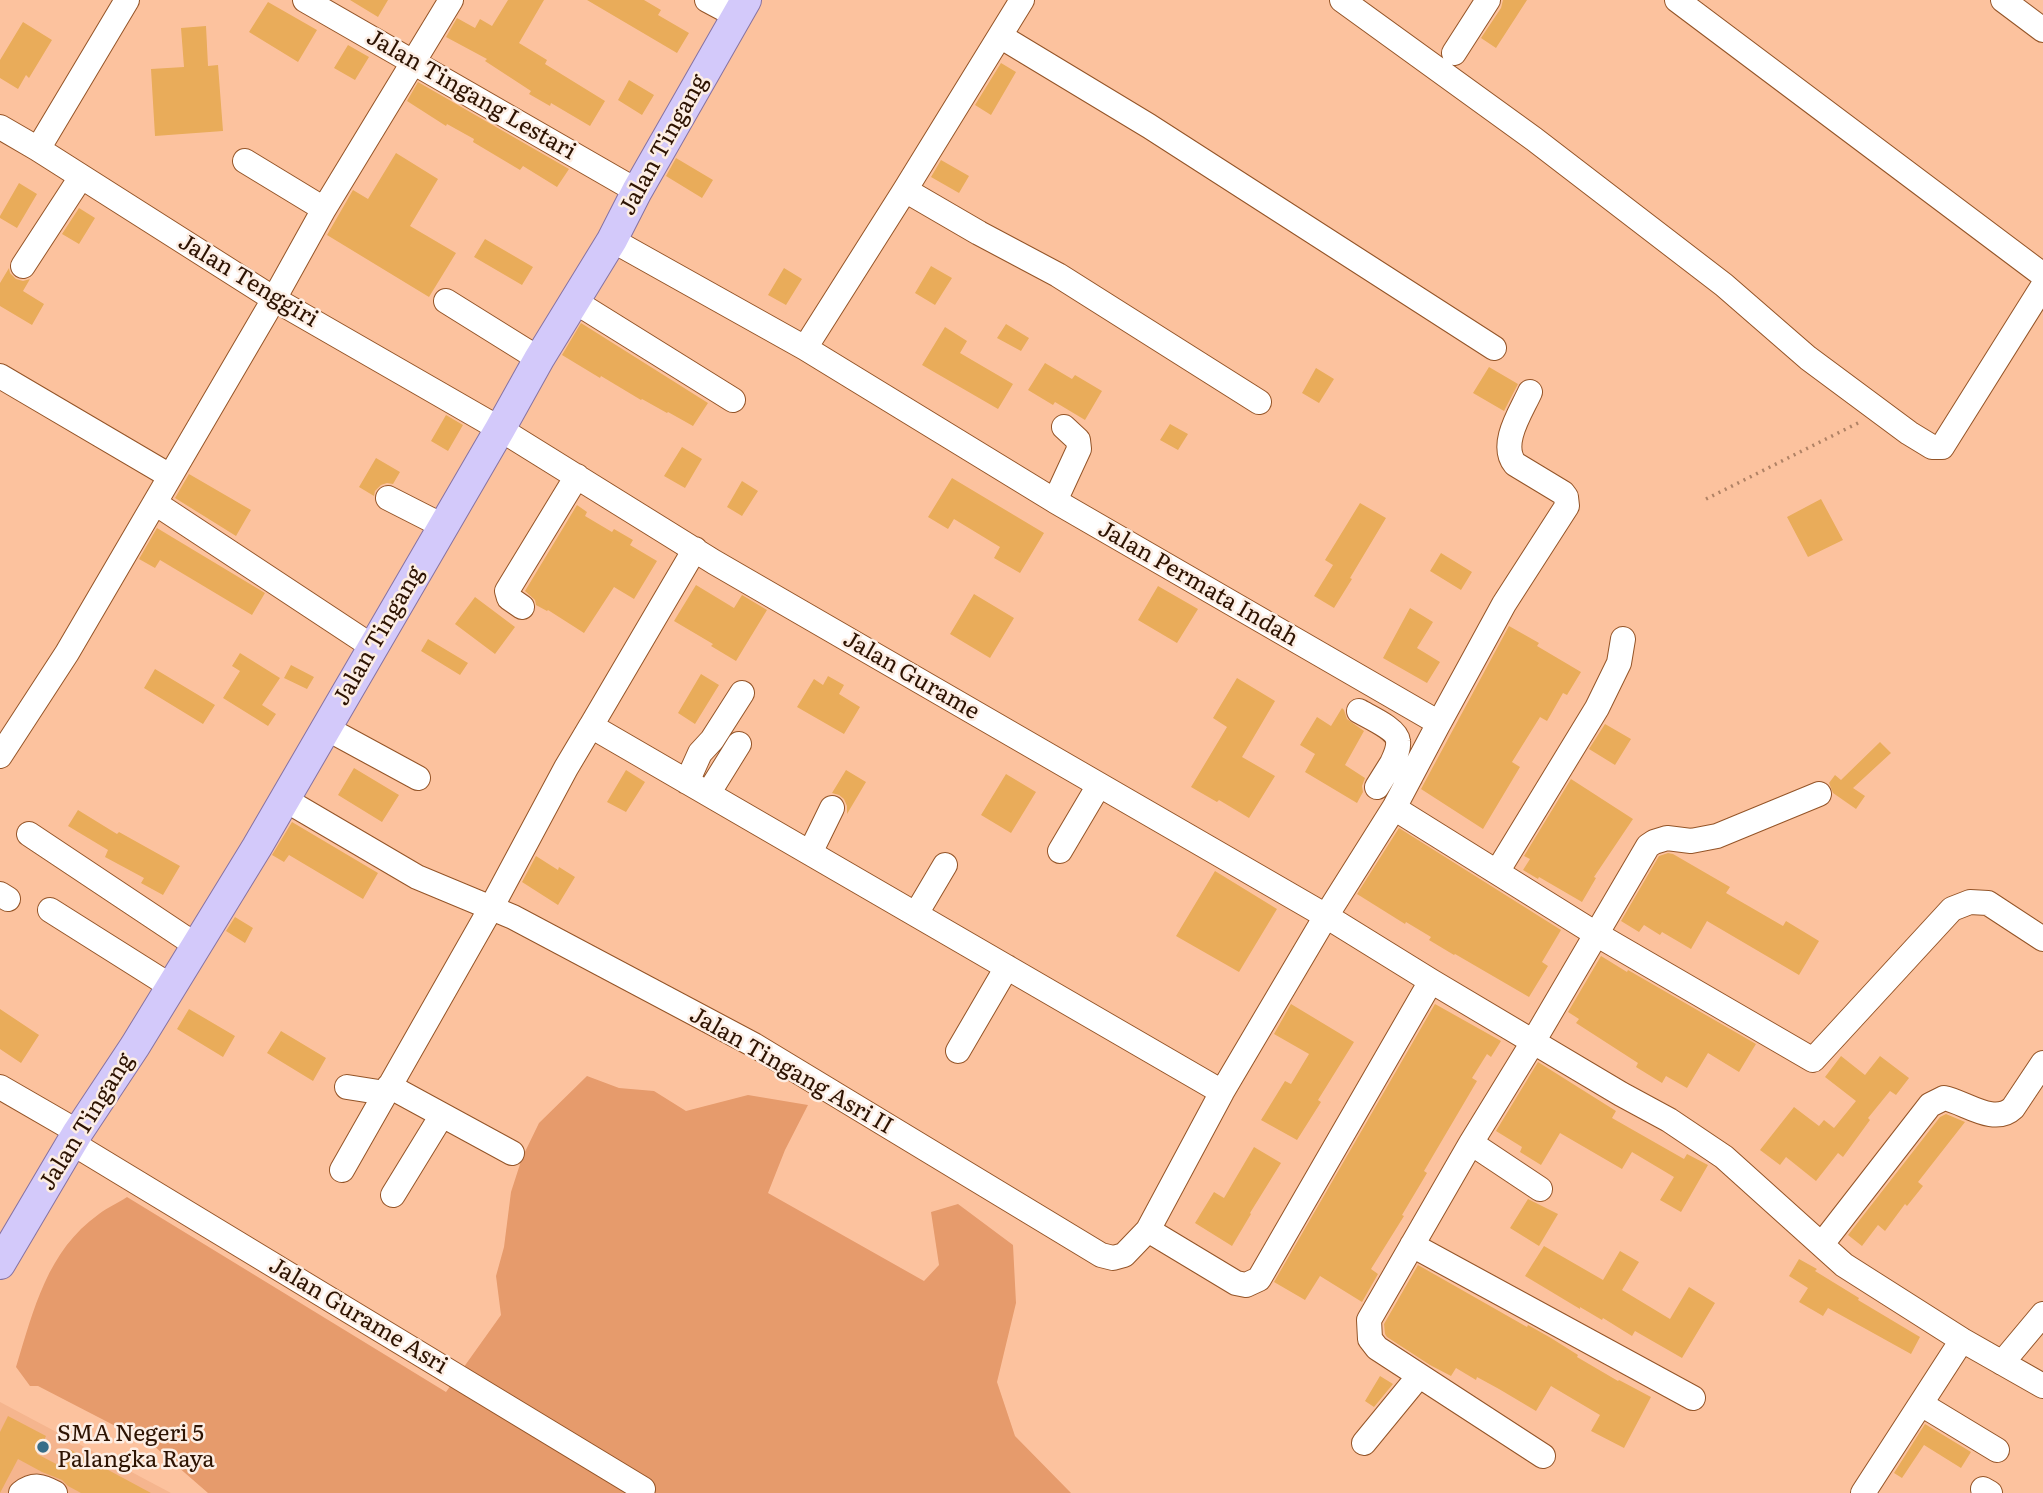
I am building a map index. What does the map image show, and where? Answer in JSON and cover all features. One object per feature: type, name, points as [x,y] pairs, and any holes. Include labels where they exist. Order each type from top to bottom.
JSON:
[{"type":"main road","name":"Jalan Tingang","points":[[0,1262],[257,847],[573,300],[612,240],[636,191],[741,8]]},
{"type":"street","points":[[38,149],[127,0]]},
{"type":"street","name":"Jalan Tingang Lestari","points":[[305,0],[636,191]]},
{"type":"street","points":[[0,756],[67,653],[324,209],[451,0]]},
{"type":"street","points":[[706,0],[741,8]]},
{"type":"street","points":[[805,348],[1022,0]]},
{"type":"street","points":[[1342,0],[1555,155],[1724,285],[1800,352],[1932,447],[1942,447],[2043,286]]},
{"type":"street","points":[[1454,53],[1488,0]]},
{"type":"street","points":[[1677,0],[2043,275]]},
{"type":"street","points":[[2003,0],[2043,30]]},
{"type":"street","points":[[1000,36],[1138,119],[1494,348]]},
{"type":"street","name":"Jalan Tenggiri","points":[[0,127],[274,299],[500,429]]},
{"type":"street","points":[[245,161],[324,209]]},
{"type":"street","points":[[23,266],[81,177]]},
{"type":"street","points":[[905,190],[1058,275],[1259,402]]},
{"type":"street","name":"Jalan Permata Indah","points":[[612,240],[805,348],[1055,501],[1439,723]]},
{"type":"street","points":[[573,300],[733,400]]},
{"type":"street","points":[[446,302],[539,359]]},
{"type":"street","points":[[0,376],[170,476]]},
{"type":"street","points":[[1377,787],[1401,770],[1439,723],[1504,604],[1567,506],[1563,493],[1515,464],[1510,458],[1509,442],[1530,392]]},
{"type":"street","points":[[1055,501],[1079,449],[1077,440],[1064,427]]},
{"type":"street","name":"Jalan Gurame","points":[[500,429],[714,562],[1326,916],[1431,981],[1669,1120],[1724,1157],[1844,1265],[1962,1340],[2043,1386]]},
{"type":"street","points":[[522,607],[509,598],[507,591],[576,476]]},
{"type":"street","points":[[388,498],[443,526]]},
{"type":"street","points":[[155,503],[373,647]]},
{"type":"street","points":[[342,1170],[491,908],[566,768],[695,549]]},
{"type":"street","points":[[1497,872],[1597,708],[1619,663],[1623,639]]},
{"type":"street","points":[[687,782],[700,753],[712,740],[742,693]]},
{"type":"street","points":[[1359,711],[1397,736],[1401,770]]},
{"type":"street","points":[[591,726],[1222,1092]]},
{"type":"street","points":[[326,727],[418,778]]},
{"type":"street","points":[[708,794],[739,744]]},
{"type":"street","name":"Jalan Tingang Asri II","points":[[284,799],[417,877],[513,918],[754,1045],[1101,1255],[1113,1258],[1124,1255],[1148,1230],[1222,1092],[1326,916],[1394,808],[1401,770]]},
{"type":"street","points":[[1060,851],[1100,785]]},
{"type":"street","points":[[1543,1455],[1377,1348],[1370,1339],[1369,1320],[1644,852],[1654,842],[1667,838],[1680,841],[1717,836],[1819,794]]},
{"type":"street","points":[[810,853],[832,808]]},
{"type":"street","points":[[1394,808],[1596,934],[1813,1060],[1952,909],[1970,902],[1988,903],[2043,939]]},
{"type":"street","points":[[29,834],[197,946]]},
{"type":"street","points":[[916,914],[945,865]]},
{"type":"street","points":[[50,910],[172,987]]},
{"type":"street","points":[[958,1051],[1007,967]]},
{"type":"street","points":[[1148,1230],[1236,1283],[1246,1285],[1259,1279],[1431,981]]},
{"type":"street","points":[[1822,1244],[1930,1105],[1944,1098],[1978,1111],[1998,1114],[2008,1112],[2043,1063]]},
{"type":"street","name":"Jalan Gurame Asri","points":[[0,1087],[75,1138],[643,1489]]},
{"type":"street","points":[[347,1087],[387,1089],[512,1153]]},
{"type":"street","points":[[393,1195],[442,1115]]},
{"type":"street","points":[[1471,1143],[1540,1189]]},
{"type":"street","points":[[1412,1245],[1693,1398]]},
{"type":"street","points":[[2002,1363],[2043,1314]]},
{"type":"street","points":[[1866,1492],[1962,1340]]},
{"type":"street","points":[[1364,1443],[1419,1376]]},
{"type":"street","points":[[1921,1404],[1997,1450]]},
{"type":"street","points":[[21,1493],[36,1486],[55,1493]]},
{"type":"path","points":[[1706,499],[1881,412]]},
{"type":"shaded area","points":[[587,1076],[619,1088],[654,1091],[686,1111],[748,1095],[808,1105],[785,1150],[768,1193],[924,1281],[939,1265],[931,1212],[958,1204],[1013,1245],[1016,1303],[997,1382],[1015,1436],[1071,1493],[208,1493],[154,1446],[38,1386],[30,1386],[16,1367],[36,1303],[55,1263],[81,1229],[127,1197],[446,1392],[501,1315],[496,1276],[504,1247],[511,1192],[522,1158],[539,1123]]},
{"type":"shaded area","name":"SMA Negeri 5 Palangka Raya","points":[[0,1402],[171,1493],[0,1493]]},
{"type":"building","points":[[350,0],[388,0],[378,17]]},
{"type":"building","points":[[508,0],[544,0],[519,43],[547,60],[545,64],[605,101],[590,126],[551,103],[550,106],[529,94],[531,91],[485,61],[487,59],[446,37],[457,18],[475,28],[480,19],[492,26]]},
{"type":"building","points":[[587,0],[644,0],[661,10],[658,15],[689,33],[677,53]]},
{"type":"building","points":[[1503,0],[1527,0],[1496,48],[1481,38],[1501,8]]},
{"type":"building","points":[[268,2],[317,30],[298,62],[249,32]]},
{"type":"building","points":[[23,22],[52,40],[29,78],[26,75],[18,89],[0,78],[0,60]]},
{"type":"building","points":[[206,26],[208,66],[218,65],[223,131],[155,136],[151,69],[184,67],[181,28]]},
{"type":"building","points":[[348,45],[369,57],[355,80],[334,68]]},
{"type":"building","points":[[1001,63],[1016,72],[991,115],[975,105]]},
{"type":"building","points":[[629,80],[654,95],[642,115],[618,100]]},
{"type":"building","points":[[418,82],[569,169],[557,187],[523,166],[520,170],[473,142],[474,139],[447,124],[446,126],[407,101]]},
{"type":"building","points":[[396,153],[438,179],[410,226],[456,253],[429,297],[327,235],[353,190],[368,199]]},
{"type":"building","points":[[676,158],[713,180],[702,198],[666,176]]},
{"type":"building","points":[[941,160],[969,176],[959,193],[931,177]]},
{"type":"building","points":[[19,183],[37,194],[17,228],[0,216]]},
{"type":"building","points":[[79,208],[95,218],[79,244],[62,234]]},
{"type":"building","points":[[485,239],[533,267],[522,285],[474,257]]},
{"type":"building","points":[[931,266],[952,278],[935,305],[915,293]]},
{"type":"building","points":[[9,268],[16,279],[30,279],[23,291],[44,304],[32,325],[0,306],[0,283]]},
{"type":"building","points":[[784,268],[802,279],[786,305],[768,295]]},
{"type":"building","points":[[581,323],[708,403],[693,426],[601,376],[600,378],[562,355]]},
{"type":"building","points":[[1006,324],[1029,338],[1021,351],[997,338]]},
{"type":"building","points":[[945,327],[967,341],[960,353],[1013,384],[998,409],[922,365]]},
{"type":"building","points":[[1045,363],[1072,379],[1075,375],[1102,391],[1085,420],[1028,390]]},
{"type":"building","points":[[1489,367],[1518,384],[1504,411],[1473,393]]},
{"type":"building","points":[[1316,368],[1334,379],[1319,403],[1302,393]]},
{"type":"building","points":[[446,415],[463,425],[448,451],[431,441]]},
{"type":"building","points":[[1170,424],[1188,434],[1178,450],[1160,440]]},
{"type":"building","points":[[682,447],[702,459],[685,488],[664,476]]},
{"type":"building","points":[[376,458],[400,472],[393,484],[381,485],[374,496],[359,487]]},
{"type":"building","points":[[189,474],[251,510],[236,536],[175,498]]},
{"type":"building","points":[[952,478],[1044,533],[1020,573],[994,558],[1000,547],[954,519],[948,529],[928,517]]},
{"type":"building","points":[[742,481],[758,491],[742,516],[727,507]]},
{"type":"building","points":[[1821,499],[1843,540],[1808,557],[1787,517]]},
{"type":"building","points":[[1360,503],[1386,518],[1334,608],[1314,596],[1333,565],[1325,560]]},
{"type":"building","points":[[577,505],[587,512],[585,516],[612,532],[614,529],[633,540],[630,545],[657,561],[634,599],[614,587],[584,633],[536,605],[535,600],[525,591]]},
{"type":"building","points":[[157,528],[265,593],[252,615],[160,560],[155,568],[139,559]]},
{"type":"building","points":[[1441,553],[1472,572],[1461,590],[1430,571]]},
{"type":"building","points":[[696,585],[734,608],[742,595],[767,610],[736,661],[674,621]]},
{"type":"building","points":[[1158,586],[1198,609],[1177,643],[1138,620]]},
{"type":"building","points":[[974,594],[1014,618],[990,658],[950,634]]},
{"type":"building","points":[[475,597],[515,627],[495,654],[455,624]]},
{"type":"building","points":[[1410,608],[1433,622],[1417,648],[1440,662],[1427,683],[1383,658]]},
{"type":"building","points":[[1509,626],[1581,672],[1567,695],[1563,693],[1547,721],[1540,717],[1512,762],[1520,767],[1483,829],[1421,789]]},
{"type":"building","points":[[428,639],[468,663],[460,675],[421,651]]},
{"type":"building","points":[[240,653],[280,678],[262,705],[276,714],[268,726],[223,698],[240,671],[232,666]]},
{"type":"building","points":[[291,665],[314,677],[307,689],[284,678]]},
{"type":"building","points":[[155,669],[215,705],[203,724],[144,688]]},
{"type":"building","points":[[701,674],[719,685],[695,724],[678,713]]},
{"type":"building","points":[[828,676],[844,685],[839,694],[860,707],[844,734],[797,707],[814,679],[823,685]]},
{"type":"building","points":[[1237,678],[1275,701],[1242,757],[1275,776],[1249,818],[1191,787],[1227,727],[1213,718]]},
{"type":"building","points":[[1342,708],[1347,719],[1364,731],[1345,765],[1365,778],[1363,792],[1357,803],[1305,772],[1315,754],[1300,745],[1317,717],[1331,726]]},
{"type":"building","points":[[1605,724],[1631,739],[1615,765],[1589,749]]},
{"type":"building","points":[[1880,742],[1891,753],[1853,788],[1865,796],[1856,809],[1833,793],[1829,783],[1835,775],[1841,780]]},
{"type":"building","points":[[354,768],[399,795],[382,822],[338,795]]},
{"type":"building","points":[[626,770],[645,782],[626,812],[607,802]]},
{"type":"building","points":[[846,770],[866,782],[847,814],[844,799],[832,793]]},
{"type":"building","points":[[1006,774],[1036,792],[1011,833],[981,815]]},
{"type":"building","points":[[1571,779],[1633,819],[1594,877],[1596,878],[1582,902],[1523,870],[1530,859],[1524,856]]},
{"type":"building","points":[[78,810],[117,834],[119,832],[180,866],[163,895],[141,883],[144,878],[105,857],[108,850],[68,826]]},
{"type":"building","points":[[292,822],[378,873],[363,899],[289,855],[284,862],[272,855]]},
{"type":"building","points":[[1399,828],[1561,930],[1542,962],[1548,966],[1529,997],[1454,955],[1429,940],[1431,937],[1357,894]]},
{"type":"building","points":[[1668,853],[1730,887],[1726,893],[1783,926],[1786,921],[1819,941],[1799,975],[1707,921],[1691,949],[1662,932],[1660,935],[1644,925],[1639,932],[1621,921],[1659,856]]},
{"type":"building","points":[[536,856],[575,877],[558,905],[522,882]]},
{"type":"building","points":[[1215,871],[1277,909],[1239,972],[1176,936]]},
{"type":"building","points":[[235,917],[253,928],[245,943],[226,931]]},
{"type":"building","points":[[1601,956],[1756,1044],[1739,1072],[1708,1053],[1687,1088],[1666,1076],[1662,1083],[1636,1067],[1638,1063],[1576,1023],[1579,1019],[1568,1012]]},
{"type":"building","points":[[1291,1004],[1354,1042],[1297,1140],[1261,1120],[1285,1081],[1291,1084],[1309,1054],[1274,1034]]},
{"type":"building","points":[[1435,1004],[1501,1041],[1491,1057],[1487,1054],[1472,1078],[1477,1081],[1424,1171],[1427,1173],[1402,1215],[1404,1216],[1371,1269],[1378,1274],[1362,1302],[1320,1276],[1305,1300],[1274,1282]]},
{"type":"building","points":[[0,1009],[39,1035],[21,1063],[0,1049]]},
{"type":"building","points":[[189,1009],[235,1036],[223,1057],[177,1029]]},
{"type":"building","points":[[281,1031],[326,1058],[313,1081],[267,1053]]},
{"type":"building","points":[[1841,1056],[1865,1075],[1880,1056],[1909,1078],[1896,1095],[1890,1091],[1868,1118],[1870,1120],[1843,1157],[1838,1153],[1816,1181],[1786,1157],[1780,1165],[1760,1150],[1794,1107],[1819,1126],[1824,1120],[1834,1128],[1856,1101],[1825,1077]]},
{"type":"building","points":[[1538,1062],[1616,1111],[1612,1118],[1684,1159],[1687,1154],[1708,1165],[1681,1212],[1660,1200],[1674,1177],[1632,1152],[1622,1169],[1560,1133],[1541,1165],[1520,1152],[1522,1147],[1496,1131]]},
{"type":"building","points":[[1946,1114],[1965,1122],[1918,1182],[1923,1186],[1907,1206],[1905,1204],[1885,1231],[1878,1225],[1862,1246],[1848,1235],[1940,1117]]},
{"type":"building","points":[[1254,1147],[1281,1163],[1232,1246],[1195,1223],[1214,1192],[1224,1198]]},
{"type":"building","points":[[1528,1199],[1558,1214],[1539,1246],[1510,1228]]},
{"type":"building","points":[[1544,1246],[1603,1280],[1620,1251],[1639,1262],[1622,1290],[1670,1319],[1689,1287],[1715,1303],[1682,1358],[1635,1331],[1632,1336],[1603,1318],[1602,1320],[1580,1309],[1525,1276]]},
{"type":"building","points":[[1799,1259],[1859,1298],[1858,1300],[1920,1337],[1911,1354],[1828,1308],[1823,1316],[1799,1302],[1808,1288],[1789,1276]]},
{"type":"building","points":[[1418,1265],[1551,1338],[1618,1381],[1651,1397],[1624,1448],[1591,1431],[1600,1415],[1551,1386],[1536,1411],[1456,1368],[1451,1376],[1387,1337],[1384,1324]]},
{"type":"building","points":[[1380,1376],[1393,1384],[1374,1407],[1365,1401]]},
{"type":"building","points":[[8,1416],[46,1436],[37,1454],[62,1467],[71,1450],[151,1493],[81,1493],[62,1480],[18,1459],[0,1493],[0,1432]]},
{"type":"building","points":[[1925,1424],[1971,1452],[1961,1468],[1924,1445],[1902,1478],[1894,1473]]},
{"type":"place","name":"SMA Negeri 5 Palangka Raya","points":[[43,1447]]}]
